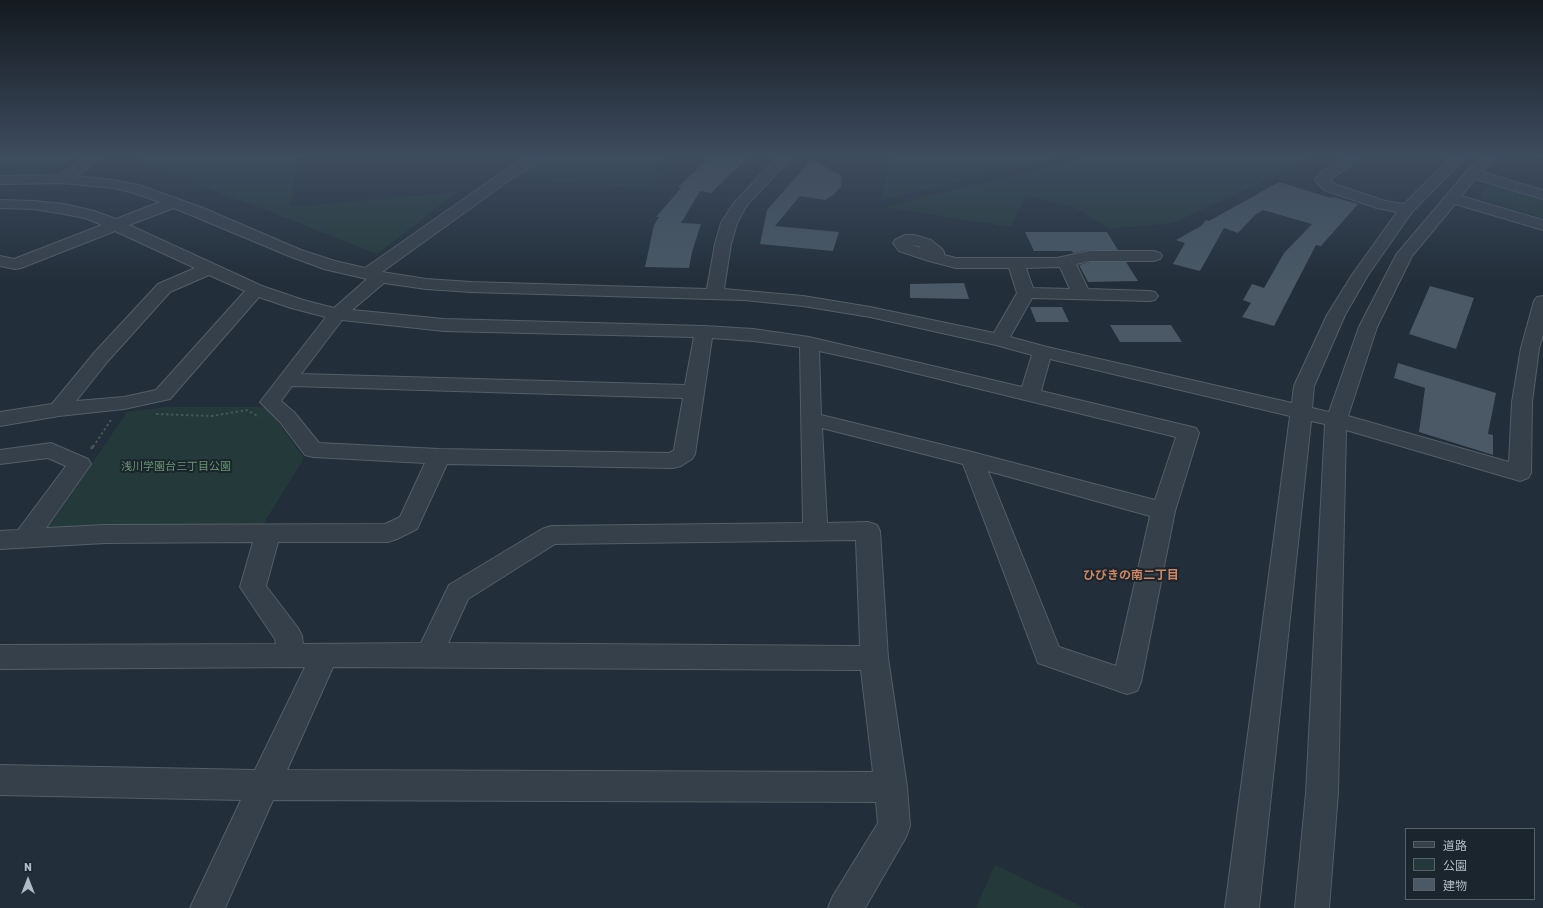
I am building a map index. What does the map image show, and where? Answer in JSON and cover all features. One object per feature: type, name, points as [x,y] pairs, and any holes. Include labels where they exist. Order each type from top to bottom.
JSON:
[{"type":"street","points":[[170,200],[295,253],[330,265],[374,275],[426,284],[470,287],[715,294],[803,301],[870,312],[1000,340],[1043,352],[1336,420],[1520,473],[1522,402],[1530,348],[1543,301]]},
{"type":"street","points":[[474,200],[374,275],[337,314],[270,402],[287,417],[313,450],[439,456],[673,461],[684,454],[704,332]]},
{"type":"street","points":[[715,294],[723,244],[729,223],[744,200]]},
{"type":"street","points":[[1369,200],[1382,205],[1407,209]]},
{"type":"street","points":[[1242,908],[1304,386],[1336,315],[1360,274],[1407,209],[1416,200]]},
{"type":"street","points":[[1312,908],[1322,793],[1336,420],[1368,327],[1404,256],[1450,200]]},
{"type":"street","points":[[1460,200],[1543,225]]},
{"type":"street","points":[[0,261],[15,264],[175,202]]},
{"type":"street","points":[[0,204],[34,205],[89,214],[116,224],[256,290],[297,304],[337,314],[444,325],[704,332],[753,335],[808,343],[874,357],[1188,433],[1163,511],[1127,682],[1048,655],[972,460]]},
{"type":"street","points":[[935,258],[956,263],[1057,263],[1090,256],[1154,256]]},
{"type":"street","points":[[1066,261],[1081,294]]},
{"type":"street","points":[[1000,340],[1026,293],[1016,263]]},
{"type":"street","points":[[59,409],[101,357],[164,288],[210,268]]},
{"type":"street","points":[[0,419],[59,409],[124,403],[163,395],[256,290]]},
{"type":"street","points":[[1026,293],[1148,296]]},
{"type":"street","points":[[808,343],[815,532]]},
{"type":"street","points":[[1030,395],[1043,352]]},
{"type":"street","points":[[286,380],[695,392]]},
{"type":"street","points":[[811,419],[1163,511]]},
{"type":"street","points":[[0,457],[51,450],[80,464],[25,538]]},
{"type":"street","points":[[0,540],[105,534],[388,533],[409,523],[439,456]]},
{"type":"street","points":[[429,654],[458,592],[551,535],[868,531],[874,658],[891,786],[894,826],[845,908]]},
{"type":"street","points":[[268,534],[253,587],[288,636],[291,655]]},
{"type":"street","points":[[0,657],[324,656],[429,654],[874,658]]},
{"type":"street","points":[[207,908],[324,656]]},
{"type":"street","points":[[0,780],[264,785],[891,786]]},
{"type":"path","points":[[80,464],[124,403]]},
{"type":"path","points":[[153,413],[212,416],[247,410],[267,422],[287,417]]},
{"type":"green space","points":[[240,200],[291,200],[290,207],[364,200],[447,200],[377,254]]},
{"type":"green space","points":[[911,200],[1023,200],[1011,227],[884,207]]},
{"type":"green space","points":[[1047,200],[1222,200],[1173,223],[1110,229],[1074,207]]},
{"type":"green space","points":[[1487,200],[1543,200],[1543,218]]},
{"type":"green space","name":"浅川学園台三丁目公園","points":[[166,407],[267,407],[304,458],[261,528],[48,528],[127,412]]},
{"type":"green space","points":[[995,865],[1085,908],[976,908]]},
{"type":"building","points":[[670,200],[694,200],[681,223],[701,224],[692,252],[689,268],[645,267],[654,225],[659,217],[656,217]]},
{"type":"building","points":[[775,200],[796,200],[775,226],[839,232],[833,251],[760,244],[767,210]]},
{"type":"building","points":[[1246,200],[1345,200],[1358,204],[1321,246],[1316,245],[1274,326],[1242,317],[1251,303],[1243,300],[1252,284],[1264,288],[1284,253],[1312,224],[1263,210],[1255,215],[1238,233],[1224,228],[1200,271],[1173,264],[1185,243],[1176,240],[1201,226],[1206,220],[1209,221]]},
{"type":"building","points":[[1025,232],[1107,232],[1118,250],[1090,250],[1073,253],[1072,251],[1034,251]]},
{"type":"building","points":[[1090,262],[1126,262],[1138,281],[1088,282],[1079,265]]},
{"type":"building","points":[[964,283],[969,299],[910,298],[910,284]]},
{"type":"building","points":[[1430,286],[1474,298],[1456,349],[1409,334]]},
{"type":"building","points":[[1030,307],[1062,307],[1069,322],[1036,322]]},
{"type":"building","points":[[1110,325],[1171,325],[1182,342],[1120,342]]},
{"type":"building","points":[[1398,363],[1496,393],[1488,434],[1493,435],[1493,455],[1419,432],[1425,388],[1394,378]]},
{"type":"district","name":"ひびきの南二丁目","points":[[1131,576]]}]
